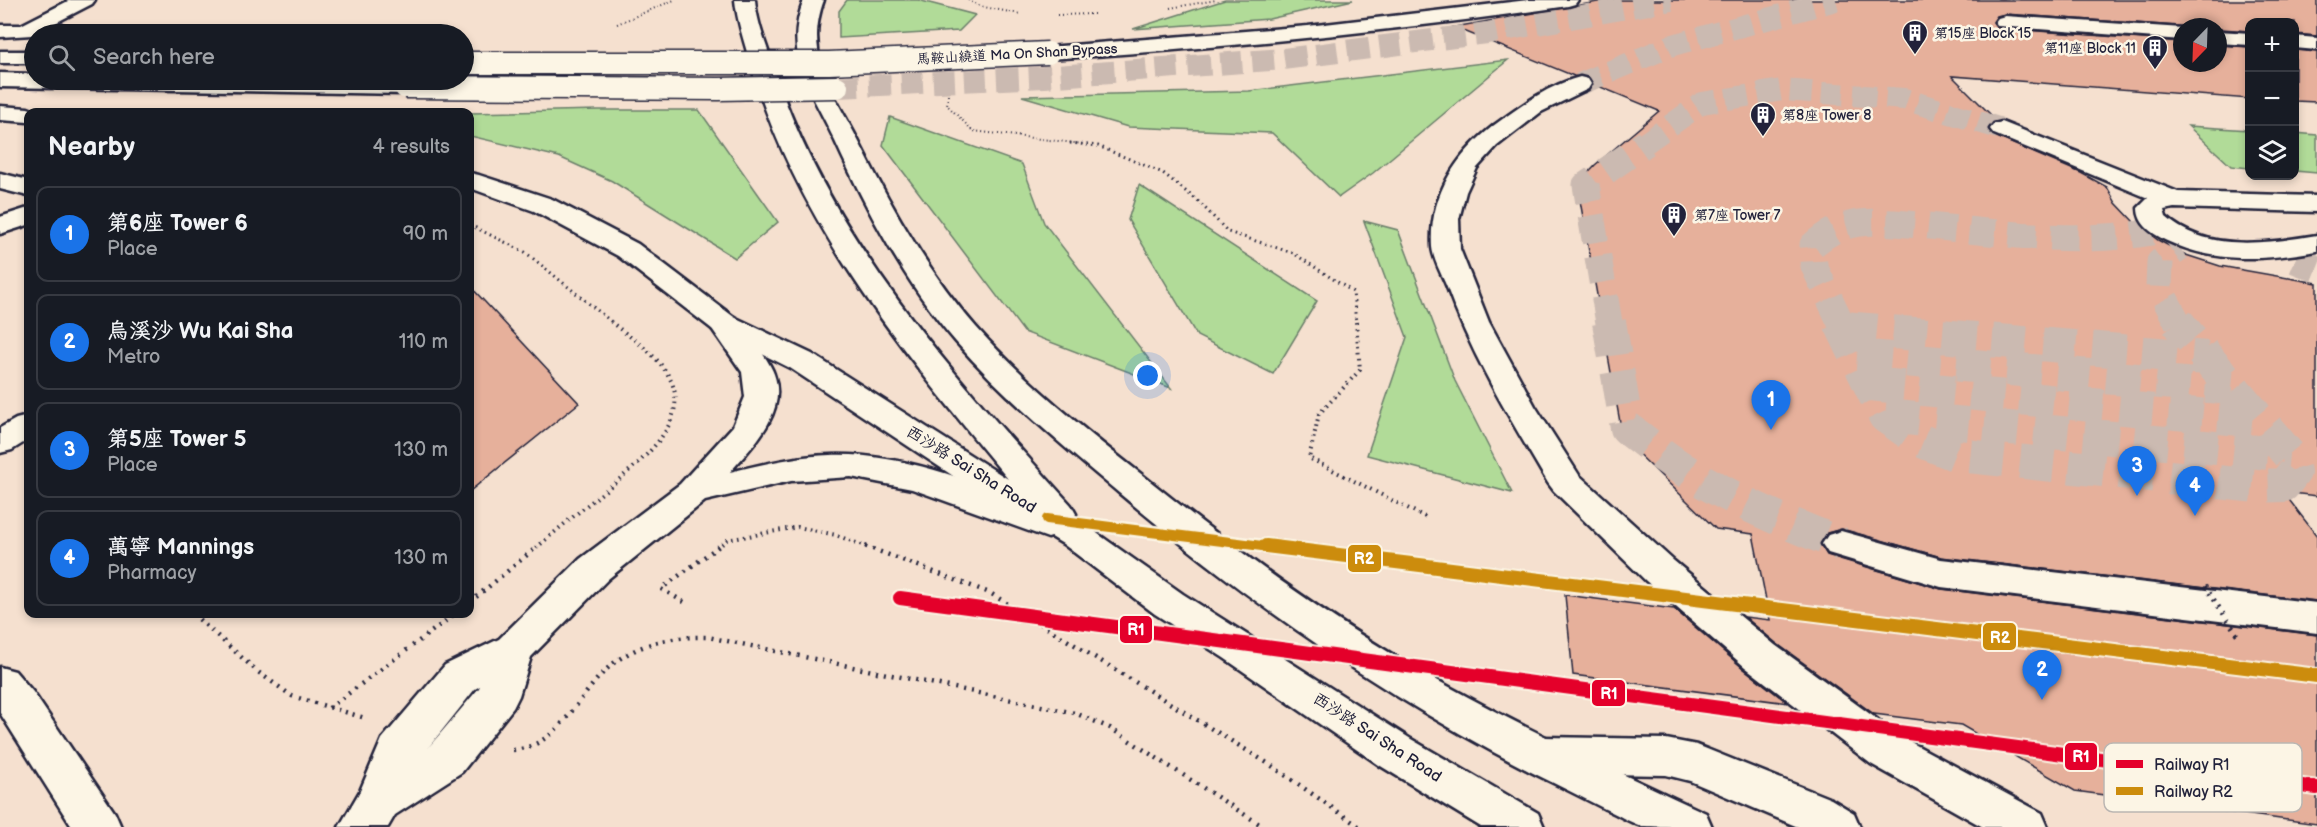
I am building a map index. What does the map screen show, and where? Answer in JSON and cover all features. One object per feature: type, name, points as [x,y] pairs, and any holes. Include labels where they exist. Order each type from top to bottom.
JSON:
[{"type":"main road","points":[[39,24],[85,0]]},
{"type":"main road","points":[[745,0],[748,22],[776,113],[797,158],[837,229],[883,301],[934,368],[1076,535]]},
{"type":"main road","points":[[814,0],[807,19],[805,38],[808,62],[878,206],[918,270],[965,332],[1055,421],[1231,565],[1389,672],[1440,702],[1542,755],[1689,827]]},
{"type":"main road","points":[[1363,28],[1413,0]]},
{"type":"main road","name":"馬鞍山繞道 Ma On Shan Bypass","points":[[474,63],[844,62],[1048,52],[1271,38],[1568,0]]},
{"type":"main road","points":[[2005,22],[2173,33]]},
{"type":"main road","points":[[0,31],[24,31]]},
{"type":"main road","points":[[2227,38],[2245,39]]},
{"type":"main road","points":[[2299,42],[2317,44]]},
{"type":"main road","points":[[0,57],[24,57]]},
{"type":"main road","points":[[0,80],[24,80]]},
{"type":"main road","points":[[1580,84],[1533,107],[1489,141],[1466,165],[1453,192],[1446,219],[1446,249],[1474,322],[1519,406],[1566,483],[1660,571],[1760,656],[1887,751],[2025,827]]},
{"type":"main road","points":[[474,87],[696,89],[837,87]]},
{"type":"main road","points":[[0,113],[24,115]]},
{"type":"main road","points":[[2002,129],[2174,200]]},
{"type":"main road","points":[[0,181],[24,187]]},
{"type":"main road","name":"西沙路 Sai Sha Road","points":[[474,181],[543,205],[619,244],[723,323],[801,361],[995,487],[1076,535],[1169,604],[1395,752],[1521,827]]},
{"type":"main road","points":[[2317,204],[2174,200],[2156,204],[2151,208],[2153,218],[2173,238],[2238,253],[2283,255],[2317,243]]},
{"type":"main road","points":[[0,226],[24,217]]},
{"type":"main road","points":[[371,814],[398,752],[460,677],[513,650],[594,569],[693,492],[747,431],[757,412],[761,397],[758,372],[723,323]]},
{"type":"main road","points":[[0,442],[24,428]]},
{"type":"main road","points":[[693,492],[798,469],[850,465],[877,468],[913,477],[1076,535]]},
{"type":"main road","points":[[1841,543],[1941,573],[2317,618]]},
{"type":"main road","points":[[371,814],[446,759],[498,696],[513,650]]},
{"type":"main road","points":[[0,683],[18,704],[99,827]]},
{"type":"main road","points":[[1542,755],[1666,757],[1697,764],[1815,813],[1837,827]]},
{"type":"path","points":[[968,0],[979,6],[1030,14]]},
{"type":"path","points":[[1165,9],[1216,0]]},
{"type":"path","points":[[1009,19],[1020,14]]},
{"type":"path","points":[[1050,15],[1102,14]]},
{"type":"path","points":[[949,84],[946,105],[973,131],[1098,146],[1163,173],[1199,202],[1228,232],[1293,253],[1353,292],[1360,370],[1319,414],[1309,458],[1425,517]]},
{"type":"path","points":[[474,227],[525,252],[655,358],[674,382],[676,396],[674,412],[668,428],[657,445],[642,460],[474,599]]},
{"type":"path","points":[[684,603],[661,589],[727,540],[798,527],[836,535],[990,593],[1269,764],[1360,827]]},
{"type":"path","points":[[2205,586],[2238,636]]},
{"type":"path","points":[[197,618],[258,672],[292,696],[328,709],[419,728]]},
{"type":"path","points":[[328,709],[450,618]]},
{"type":"path","points":[[462,740],[518,751],[536,746],[544,741],[608,668],[628,654],[666,638],[708,637],[1075,713],[1110,728],[1264,827]]},
{"type":"green space","points":[[847,0],[918,0],[975,15],[959,31],[839,38],[839,11]]},
{"type":"green space","points":[[1225,0],[1353,0],[1269,19],[1133,29]]},
{"type":"green space","points":[[1508,60],[1373,173],[1339,197],[1272,133],[1128,127],[1022,96],[1249,91]]},
{"type":"green space","points":[[699,110],[778,222],[735,258],[612,181],[559,157],[474,137],[474,113]]},
{"type":"green space","points":[[890,117],[1022,164],[1044,223],[1171,388],[1024,332],[883,145]]},
{"type":"green space","points":[[2188,126],[2245,130],[2245,168],[2231,166]]},
{"type":"green space","points":[[2299,133],[2317,135],[2317,173],[2299,171]]},
{"type":"green space","points":[[1139,185],[1317,301],[1273,374],[1197,336],[1128,220]]},
{"type":"green space","points":[[1364,221],[1398,230],[1455,381],[1512,493],[1367,455],[1407,337]]},
{"type":"building","points":[[1609,0],[2317,0],[2317,36],[2299,34],[2299,18],[2245,18],[2245,31],[2227,29],[2227,18],[2173,18],[2173,26],[2005,14],[1997,16],[1993,22],[1998,28],[2173,41],[2173,72],[2227,72],[2227,46],[2245,47],[2245,99],[1952,76],[1997,121],[1992,123],[1988,129],[1992,135],[2081,173],[2107,187],[2116,203],[2134,222],[2158,240],[2186,255],[2220,266],[2317,283],[2317,496],[2283,492],[2317,536],[2317,601],[1941,557],[1842,529],[1827,533],[1820,543],[1827,555],[1941,589],[2317,635],[2317,824],[2229,812],[2302,812],[2302,743],[2104,743],[2104,795],[2075,791],[1961,725],[1874,714],[1776,643],[1745,617],[1770,620],[1753,534],[1716,529],[1623,439],[1577,184],[1595,165],[1659,111],[1593,84],[1589,77],[1574,76],[1454,27]]},
{"type":"building","points":[[2299,50],[2317,52],[2317,102],[2299,101]]},
{"type":"building","points":[[474,290],[579,403],[474,488]]},
{"type":"building","points":[[1565,595],[1674,609],[1788,703],[1573,675]]},
{"type":"tunnel","points":[[837,87],[1044,77],[1283,59],[1487,33],[1671,0]]},
{"type":"tunnel","points":[[1580,84],[1673,45],[1836,0]]},
{"type":"tunnel","points":[[1644,144],[1702,103],[1783,90],[1904,99],[2002,129]]},
{"type":"tunnel","points":[[1609,323],[1586,185],[1646,143]]},
{"type":"tunnel","points":[[1841,323],[1814,266],[1813,245],[1841,227],[1882,222],[2023,235],[2088,238],[2152,232]]},
{"type":"tunnel","points":[[2178,323],[2159,288],[2160,262],[2180,248]]},
{"type":"tunnel","points":[[2295,260],[2317,269]]},
{"type":"tunnel","points":[[1609,322],[1627,428],[1677,465],[1730,496],[1841,544]]},
{"type":"tunnel","points":[[1840,322],[1885,416]]},
{"type":"tunnel","points":[[2177,322],[2260,421]]},
{"type":"tunnel","points":[[1843,328],[2207,358]]},
{"type":"tunnel","points":[[1857,356],[2232,388]]},
{"type":"tunnel","points":[[1870,384],[2260,421]]},
{"type":"tunnel","points":[[1885,416],[2289,455]]},
{"type":"tunnel","points":[[1885,416],[1919,440],[1957,455],[2256,486],[2284,485],[2294,472],[2289,455]]},
{"type":"tunnel","points":[[2260,421],[2289,455]]},
{"type":"rail line","name":"R2","points":[[1047,519],[2317,676]]},
{"type":"rail line","name":"R1","points":[[900,598],[2104,759]]},
{"type":"rail line","name":"R1","points":[[2302,786],[2317,788]]},
{"type":"place","name":"第15座 Block 15","points":[[1915,56]]},
{"type":"place","name":"第11座 Block 11","points":[[2155,71]]},
{"type":"place","name":"第8座 Tower 8","points":[[1763,138]]},
{"type":"place","name":"第7座 Tower 7","points":[[1674,238]]},
{"type":"place","name":"第6座 Tower 6","points":[[1771,430]]},
{"type":"place","name":"第5座 Tower 5","points":[[2137,496]]},
{"type":"place","name":"萬寧 Mannings","points":[[2195,516]]},
{"type":"place","name":"烏溪沙 Wu Kai Sha","points":[[2042,700]]}]
